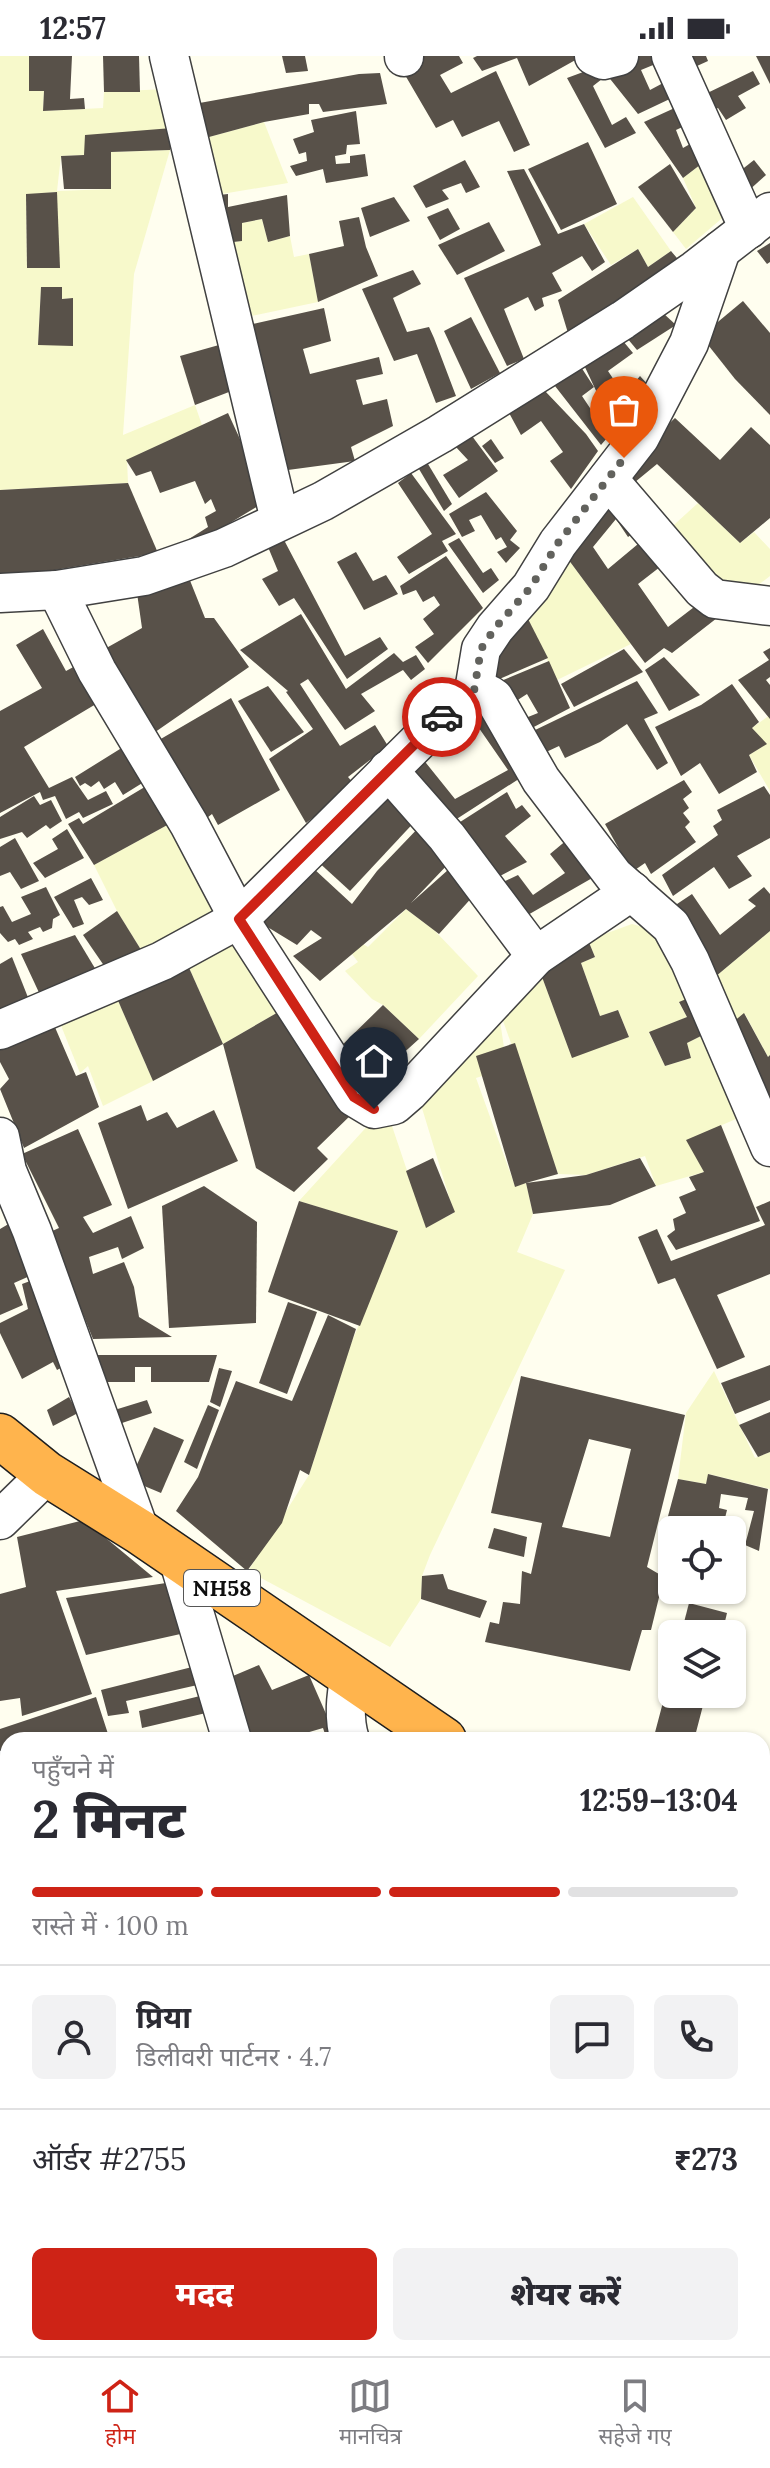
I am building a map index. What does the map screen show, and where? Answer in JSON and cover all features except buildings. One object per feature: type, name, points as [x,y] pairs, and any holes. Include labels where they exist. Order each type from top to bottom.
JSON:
[{"type":"highway","name":"NH58","points":[[0,1436],[47,1474],[140,1532],[433,1732]]},
{"type":"street","points":[[169,56],[280,520]]},
{"type":"street","points":[[594,56],[603,60],[619,56]]},
{"type":"street","points":[[671,56],[747,230]]},
{"type":"street","points":[[0,593],[57,590],[144,576],[224,548],[323,501],[440,434],[623,320],[747,230]]},
{"type":"street","points":[[474,691],[481,649],[531,587],[558,543],[640,437],[747,230]]},
{"type":"street","points":[[608,479],[702,589],[715,599],[770,606]]},
{"type":"street","points":[[57,590],[97,671],[189,824],[239,919],[354,1097],[374,1109],[394,1105],[409,1092],[536,956],[632,891]]},
{"type":"street","points":[[0,1030],[162,961],[239,919],[459,701],[474,691],[486,691],[494,698],[541,780],[614,876],[671,926],[690,961],[770,1147]]},
{"type":"street","points":[[388,770],[447,837],[536,956]]},
{"type":"street","points":[[0,1137],[7,1171],[32,1231],[140,1532]]},
{"type":"street","points":[[0,1520],[47,1474]]},
{"type":"street","points":[[178,1558],[230,1732]]},
{"type":"street","points":[[347,1732],[345,1700],[350,1674]]},
{"type":"green space","points":[[0,56],[29,56],[29,91],[44,91],[43,111],[103,108],[104,92],[165,89],[172,128],[84,155],[61,156],[57,191],[111,189],[111,152],[170,150],[134,274],[123,435],[195,405],[202,425],[127,460],[128,483],[0,490]],"holes":[[[56,192],[59,268],[27,268],[26,195]],[[41,287],[62,299],[73,298],[73,345],[38,345]]]},
{"type":"green space","points":[[264,122],[288,183],[210,196],[198,140]]},
{"type":"green space","points":[[709,158],[727,214],[686,249],[673,232],[696,208],[683,178]]},
{"type":"green space","points":[[633,197],[671,251],[648,267],[638,249],[611,265],[584,224]]},
{"type":"green space","points":[[262,219],[268,242],[290,236],[294,257],[309,254],[318,302],[237,319],[216,244],[242,241],[242,223]]},
{"type":"green space","points":[[698,503],[740,543],[754,532],[770,549],[770,576],[727,609],[665,533]]},
{"type":"green space","points":[[568,559],[631,644],[557,680],[525,613]]},
{"type":"green space","points":[[770,715],[770,791],[749,755],[766,744],[752,728]]},
{"type":"green space","points":[[171,823],[219,910],[143,953],[94,865]]},
{"type":"green space","points":[[406,909],[434,930],[478,976],[419,1039],[345,971],[358,962],[352,954],[363,944],[368,947]]},
{"type":"green space","points":[[632,924],[661,932],[691,997],[679,1003],[687,1017],[649,1033],[665,1066],[691,1058],[687,1043],[705,1034],[743,1116],[687,1140],[704,1172],[656,1186],[645,1156],[586,1175],[558,1174],[498,1007],[507,1068],[476,1078],[515,1186],[526,1183],[533,1214],[517,1252],[565,1270],[430,1555],[422,1576],[421,1599],[390,1647],[248,1571],[309,1475],[350,1346],[398,1232],[299,1201],[382,1110],[402,1121],[392,1126],[426,1227],[454,1213],[414,1082],[535,958],[572,1057],[629,1037],[618,1010],[600,1016],[581,963],[595,957],[588,940]]},
{"type":"green space","points":[[770,931],[768,1057],[745,1014],[732,1023],[715,977]]},
{"type":"green space","points":[[237,935],[287,1007],[223,1044],[186,961]]},
{"type":"green space","points":[[116,996],[153,1081],[103,1106],[88,1066],[80,1073],[60,1023]]},
{"type":"green space","points":[[714,1371],[755,1458],[770,1452],[770,1489],[709,1474],[706,1484],[678,1479],[686,1413]]},
{"type":"way so far","points":[[442,717],[474,691],[481,649],[531,587],[558,543],[624,458]]},
{"type":"route","points":[[374,1109],[354,1097],[239,919],[442,717]]}]
